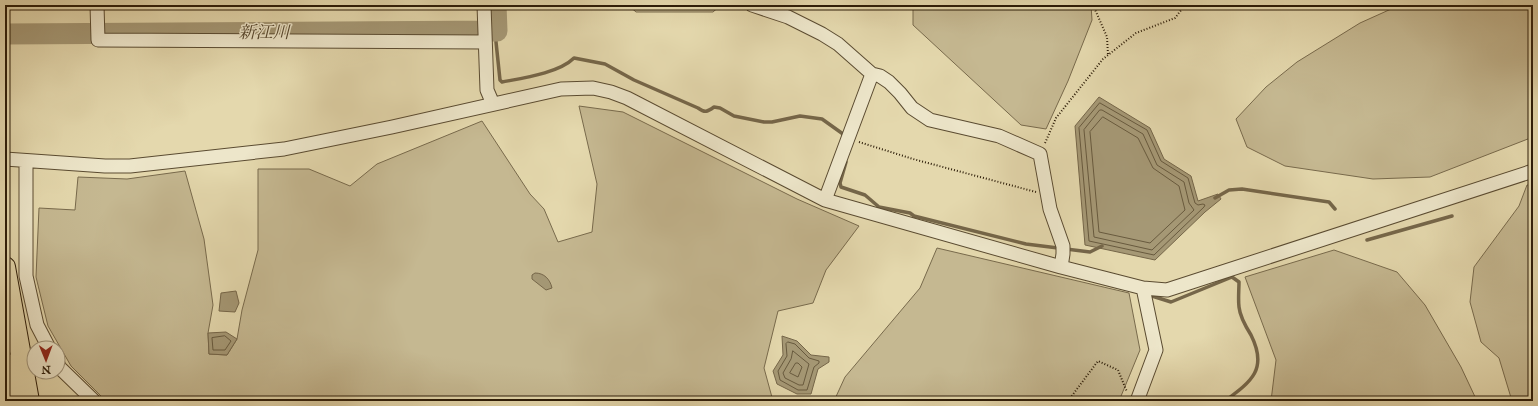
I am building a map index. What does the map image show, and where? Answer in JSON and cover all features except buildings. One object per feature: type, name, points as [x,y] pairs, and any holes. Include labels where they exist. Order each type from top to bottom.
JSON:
[{"type":"highway","points":[[5,267],[29,401]]},
{"type":"highway","points":[[5,363],[12,401]]},
{"type":"street","points":[[96,5],[98,40],[485,41]]},
{"type":"street","points":[[484,5],[487,90],[493,104]]},
{"type":"street","points":[[752,5],[788,17],[838,44],[872,74],[880,76],[889,82],[912,108],[930,120],[999,136],[1040,154],[1050,209],[1062,246],[1063,254],[1061,267]]},
{"type":"street","points":[[825,200],[872,74]]},
{"type":"street","points":[[5,159],[105,166],[130,166],[284,149],[392,127],[561,89],[593,88],[611,92],[634,101],[825,200],[1061,267],[1143,288],[1167,290],[1533,171]]},
{"type":"street","points":[[26,161],[26,276],[37,325],[45,340]]},
{"type":"street","points":[[1132,398],[1156,350],[1143,288]]},
{"type":"street","points":[[66,374],[94,401]]},
{"type":"path","points":[[1093,5],[1107,37],[1108,55]]},
{"type":"path","points":[[1040,154],[1056,118],[1103,59],[1136,32],[1175,18],[1185,5]]},
{"type":"path","points":[[848,139],[1017,188],[1033,192],[1047,192]]},
{"type":"path","points":[[1068,401],[1098,361],[1118,370],[1132,398]]},
{"type":"shaded area","points":[[628,5],[721,5],[713,12],[636,12]]},
{"type":"shaded area","points":[[913,5],[1091,5],[1092,20],[1068,81],[1046,129],[1021,125],[913,25]]},
{"type":"shaded area","points":[[1400,5],[1533,5],[1533,137],[1430,177],[1373,179],[1285,166],[1247,147],[1236,119],[1266,87],[1297,62],[1360,23]]},
{"type":"shaded area","points":[[579,106],[623,112],[797,199],[859,226],[826,270],[813,303],[778,311],[764,368],[773,401],[106,401],[71,366],[66,357],[66,340],[56,340],[48,326],[36,277],[39,208],[75,210],[78,177],[127,179],[185,171],[204,239],[213,305],[208,333],[209,354],[227,355],[237,339],[242,310],[258,250],[258,169],[309,169],[350,186],[377,164],[482,121],[530,194],[544,209],[558,242],[592,232],[597,184]]},
{"type":"shaded area","points":[[1527,185],[1533,185],[1533,401],[1512,401],[1499,358],[1481,342],[1470,302],[1474,267],[1519,206]]},
{"type":"shaded area","points":[[937,248],[1129,293],[1140,350],[1119,401],[834,401],[845,377],[920,288]]},
{"type":"shaded area","points":[[1334,250],[1397,272],[1425,305],[1461,367],[1477,401],[1271,401],[1276,360],[1245,277]]},
{"type":"water","points":[[1099,97],[1150,128],[1164,159],[1191,176],[1198,201],[1218,194],[1221,199],[1205,212],[1155,260],[1085,245],[1075,126]]},
{"type":"water","points":[[535,273],[546,277],[552,288],[546,290],[532,279],[532,275]]},
{"type":"water","points":[[236,291],[239,303],[235,312],[219,311],[221,293]]},
{"type":"water","points":[[226,332],[237,339],[227,355],[209,354],[208,333]]},
{"type":"water","points":[[782,336],[797,341],[811,355],[829,357],[829,362],[818,369],[811,394],[797,394],[777,384],[773,371],[783,355]]},
{"type":"waterway","name":"新江川","points":[[5,34],[497,31],[496,5]]},
{"type":"waterway","points":[[497,31],[496,42],[500,80],[502,82],[530,77],[550,71],[559,68],[574,58],[605,64],[634,80],[702,111],[708,111],[714,107],[720,108],[734,116],[764,122],[772,122],[800,116],[822,119],[843,134],[844,138]]},
{"type":"waterway","points":[[846,162],[840,183],[841,187],[865,195],[879,207],[910,213],[914,216],[1026,244],[1090,252],[1102,246]]},
{"type":"waterway","points":[[1215,198],[1229,190],[1242,189],[1329,202],[1335,209]]},
{"type":"waterway","points":[[1367,240],[1452,216]]},
{"type":"waterway","points":[[1152,296],[1171,302],[1232,277],[1239,282],[1240,311],[1256,347],[1258,357],[1257,366],[1250,380],[1225,401]]}]
